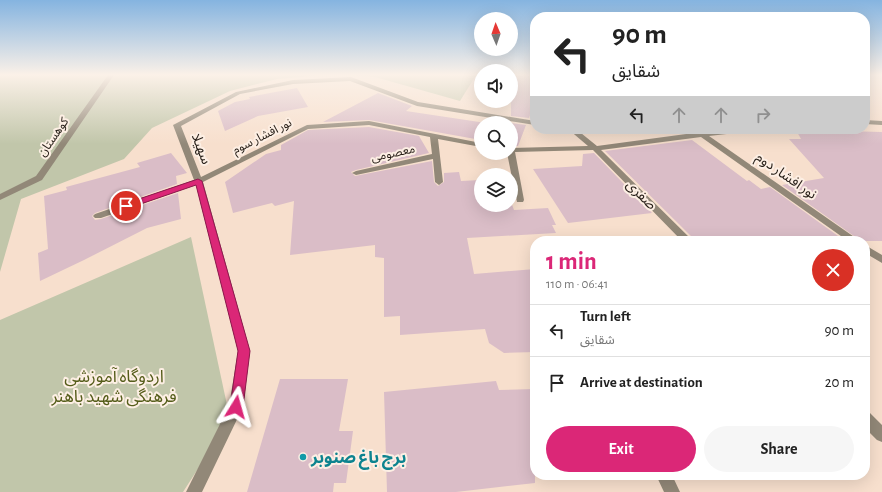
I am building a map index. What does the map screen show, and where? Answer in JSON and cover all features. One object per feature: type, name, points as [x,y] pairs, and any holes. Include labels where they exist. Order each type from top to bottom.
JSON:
[{"type":"street","name":"کوهستان","points":[[0,197],[39,178],[95,98]]},
{"type":"street","name":"سهیلا","points":[[194,492],[236,407],[244,351],[198,181],[177,125],[229,98]]},
{"type":"street","name":"سهیلا","points":[[401,98],[417,104],[530,122]]},
{"type":"street","points":[[870,122],[882,123]]},
{"type":"street","name":"نور افشار سوم","points":[[98,216],[198,181],[307,127],[369,124],[474,144]]},
{"type":"street","points":[[578,134],[595,148]]},
{"type":"street","points":[[518,150],[595,148],[701,134]]},
{"type":"street","name":"نور افشار دوم","points":[[701,134],[848,236]]},
{"type":"street","name":"معصومی","points":[[434,136],[438,182]]},
{"type":"street","name":"صفری","points":[[595,148],[683,236]]},
{"type":"street","name":"معصومی","points":[[356,172],[436,156]]},
{"type":"street","points":[[512,160],[520,200]]},
{"type":"street","points":[[870,252],[882,260]]},
{"type":"street","points":[[870,423],[882,435]]},
{"type":"street","points":[[666,480],[672,492]]},
{"type":"green space","points":[[0,98],[215,98],[152,128],[124,159],[21,199],[0,272]]},
{"type":"green space","points":[[449,98],[462,98],[460,101]]},
{"type":"green space","name":"اردوگاه آموزشی فرهنگی شهید باهنر","points":[[191,237],[227,405],[232,416],[183,492],[0,492],[0,320]]},
{"type":"building","points":[[303,98],[308,107],[258,116],[225,131],[218,111],[235,102],[250,99]]},
{"type":"building","points":[[369,98],[391,98],[412,106],[406,111],[474,121],[474,139],[369,120],[323,122]]},
{"type":"building","points":[[518,98],[530,98],[529,118],[511,116],[511,108],[518,108]]},
{"type":"building","points":[[518,124],[526,125],[518,146]]},
{"type":"building","points":[[369,127],[419,136],[429,153],[351,172],[355,176],[432,161],[434,182],[438,186],[444,182],[444,173],[459,172],[461,181],[474,180],[474,212],[518,212],[518,210],[548,208],[556,225],[552,225],[556,233],[467,238],[474,274],[530,269],[530,352],[504,353],[489,343],[485,329],[400,335],[400,316],[384,317],[384,258],[375,257],[375,245],[290,255],[294,201],[275,206],[272,203],[233,213],[225,182],[266,154],[281,150],[281,145],[308,130]]},
{"type":"building","points":[[870,132],[882,132],[882,241],[870,241],[870,236],[854,236],[782,185],[824,178],[789,139],[801,139],[798,134],[870,134]]},
{"type":"building","points":[[692,140],[747,181],[749,180],[761,189],[770,187],[838,236],[691,236],[605,151]]},
{"type":"building","points":[[171,153],[187,173],[176,176],[177,184],[95,213],[92,216],[95,220],[101,219],[178,193],[181,219],[147,228],[40,281],[38,253],[48,249],[44,196],[67,190],[66,187],[140,167],[137,163]]},
{"type":"building","points":[[594,153],[652,213],[568,223],[533,169],[582,166],[583,154]]},
{"type":"building","name":"برج باغ صنوبر","points":[[280,379],[348,379],[339,431],[353,431],[346,483],[334,483],[333,492],[247,492]]},
{"type":"building","points":[[496,381],[499,390],[530,389],[530,480],[535,480],[535,483],[456,492],[387,492],[384,392]]},
{"type":"place","name":"برج باغ صنوبر","points":[[303,457]]},
{"type":"route","points":[[126,206],[198,181],[244,351],[236,407]]}]
